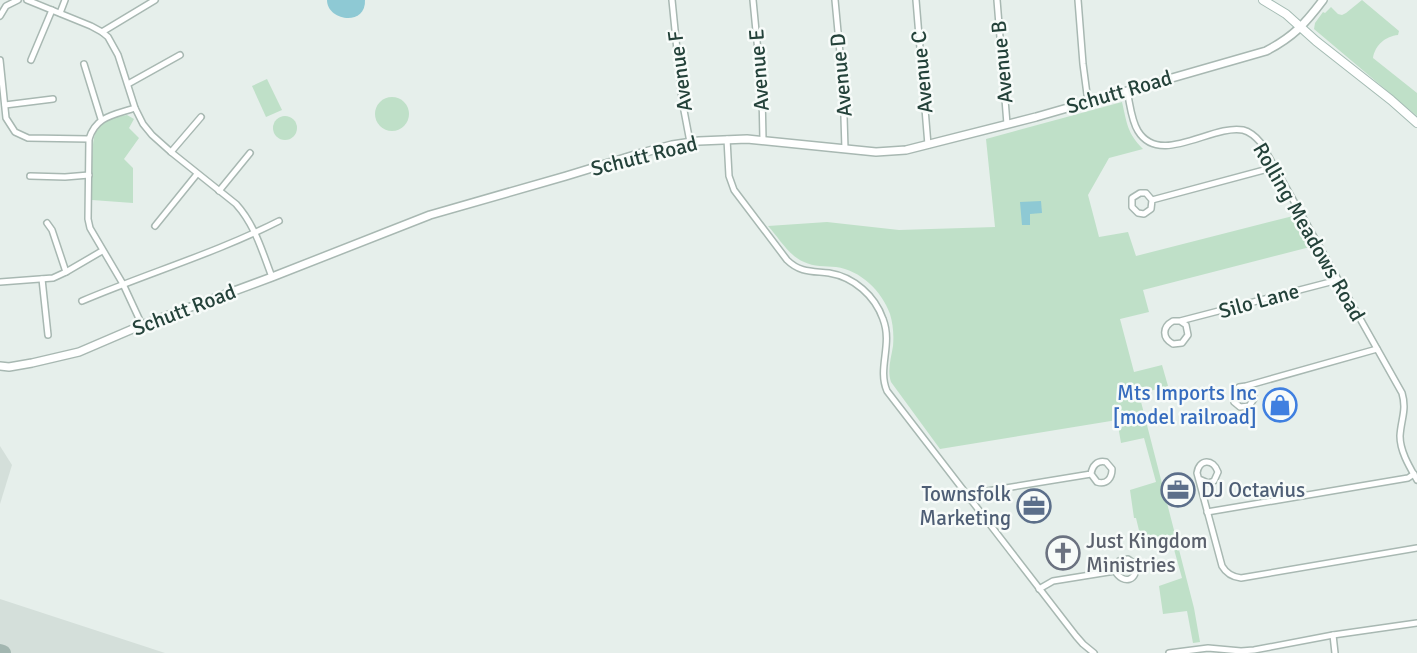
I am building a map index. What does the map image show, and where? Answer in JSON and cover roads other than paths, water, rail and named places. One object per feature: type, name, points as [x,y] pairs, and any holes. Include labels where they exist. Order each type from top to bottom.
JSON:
[{"type":"main road","points":[[1263,0],[1286,14],[1417,123]]},
{"type":"street","points":[[0,15],[2,7],[17,0]]},
{"type":"street","points":[[27,0],[102,32],[108,37],[118,55],[135,108],[143,124],[171,152],[243,211],[256,232],[272,277]]},
{"type":"street","points":[[60,13],[65,0]]},
{"type":"street","points":[[102,32],[155,0]]},
{"type":"street","name":"Avenue F","points":[[672,0],[682,100],[690,142]]},
{"type":"street","name":"Avenue E","points":[[753,0],[762,93],[763,140]]},
{"type":"street","name":"Avenue D","points":[[836,0],[844,95],[845,149]]},
{"type":"street","name":"Avenue C","points":[[916,0],[928,145]]},
{"type":"street","name":"Avenue B","points":[[997,0],[1007,124]]},
{"type":"street","points":[[1078,0],[1088,102]]},
{"type":"street","name":"Schutt Road","points":[[0,366],[9,367],[32,363],[78,352],[142,325],[430,215],[672,145],[690,142],[763,140],[885,152],[906,150],[1088,102],[1266,51],[1283,42],[1300,27],[1323,0]]},
{"type":"street","points":[[31,60],[52,10]]},
{"type":"street","points":[[128,84],[180,55]]},
{"type":"street","points":[[0,60],[6,118],[15,132],[28,138],[89,139]]},
{"type":"street","points":[[84,64],[101,119]]},
{"type":"street","name":"Rolling Meadows Road","points":[[1127,91],[1136,127],[1144,138],[1152,143],[1167,146],[1241,130],[1250,133],[1261,143],[1402,393],[1405,413],[1400,439],[1405,457],[1415,477]]},
{"type":"street","points":[[5,105],[53,99]]},
{"type":"street","points":[[135,108],[101,119],[92,129],[89,139],[88,219],[90,228],[123,284],[142,325]]},
{"type":"street","points":[[171,152],[201,117]]},
{"type":"street","points":[[0,126],[8,123]]},
{"type":"street","points":[[727,140],[729,176],[734,190],[792,266],[801,270],[830,273],[846,278],[862,288],[875,302],[886,330],[887,350],[883,375],[887,391],[1083,645],[1094,653]]},
{"type":"street","points":[[219,191],[250,153]]},
{"type":"street","points":[[1152,200],[1275,167]]},
{"type":"street","points":[[155,226],[197,174]]},
{"type":"street","points":[[30,176],[89,175]]},
{"type":"street","points":[[1140,193],[1146,193],[1152,200],[1151,209],[1147,213],[1138,213],[1132,207],[1132,198],[1140,193]]},
{"type":"street","points":[[82,301],[189,260],[279,220]]},
{"type":"street","points":[[47,223],[52,230],[66,272]]},
{"type":"street","points":[[0,282],[53,278],[102,250]]},
{"type":"street","points":[[42,279],[48,335]]},
{"type":"street","name":"Silo Lane","points":[[1180,321],[1338,280]]},
{"type":"street","points":[[1180,321],[1186,325],[1188,335],[1182,343],[1173,344],[1166,338],[1165,331],[1170,322],[1180,321]]},
{"type":"street","points":[[1246,386],[1253,392],[1254,399],[1249,406],[1240,407],[1234,402],[1233,393],[1239,387],[1377,350]]},
{"type":"street","points":[[1106,462],[1112,469],[1112,475],[1104,483],[1095,480],[1091,474],[1093,466],[1097,463],[1106,462]]},
{"type":"street","points":[[969,498],[987,491],[1091,474]]},
{"type":"street","points":[[1207,512],[1415,477]]},
{"type":"street","points":[[1199,479],[1222,566],[1227,573],[1237,578],[1417,548]]},
{"type":"street","points":[[1128,559],[1135,564],[1137,570],[1130,580],[1118,577],[1115,571],[1119,561],[1128,559]]},
{"type":"street","points":[[1039,589],[1053,581],[1115,571]]},
{"type":"street","points":[[1169,653],[1208,648],[1246,650],[1417,623]]},
{"type":"street","points":[[1333,635],[1335,653]]},
{"type":"water","points":[[327,0],[365,0],[364,9],[353,17],[346,18],[333,13]]},
{"type":"water","points":[[1041,201],[1042,213],[1030,214],[1030,225],[1022,225],[1020,202]]},
{"type":"place","name":"Mts Imports Inc [model railroad]","points":[[1280,405]]},
{"type":"place","name":"DJ Octavius","points":[[1178,490]]},
{"type":"place","name":"Townsfolk Marketing","points":[[1034,506]]},
{"type":"place","name":"Just Kingdom Ministries","points":[[1063,553]]}]
